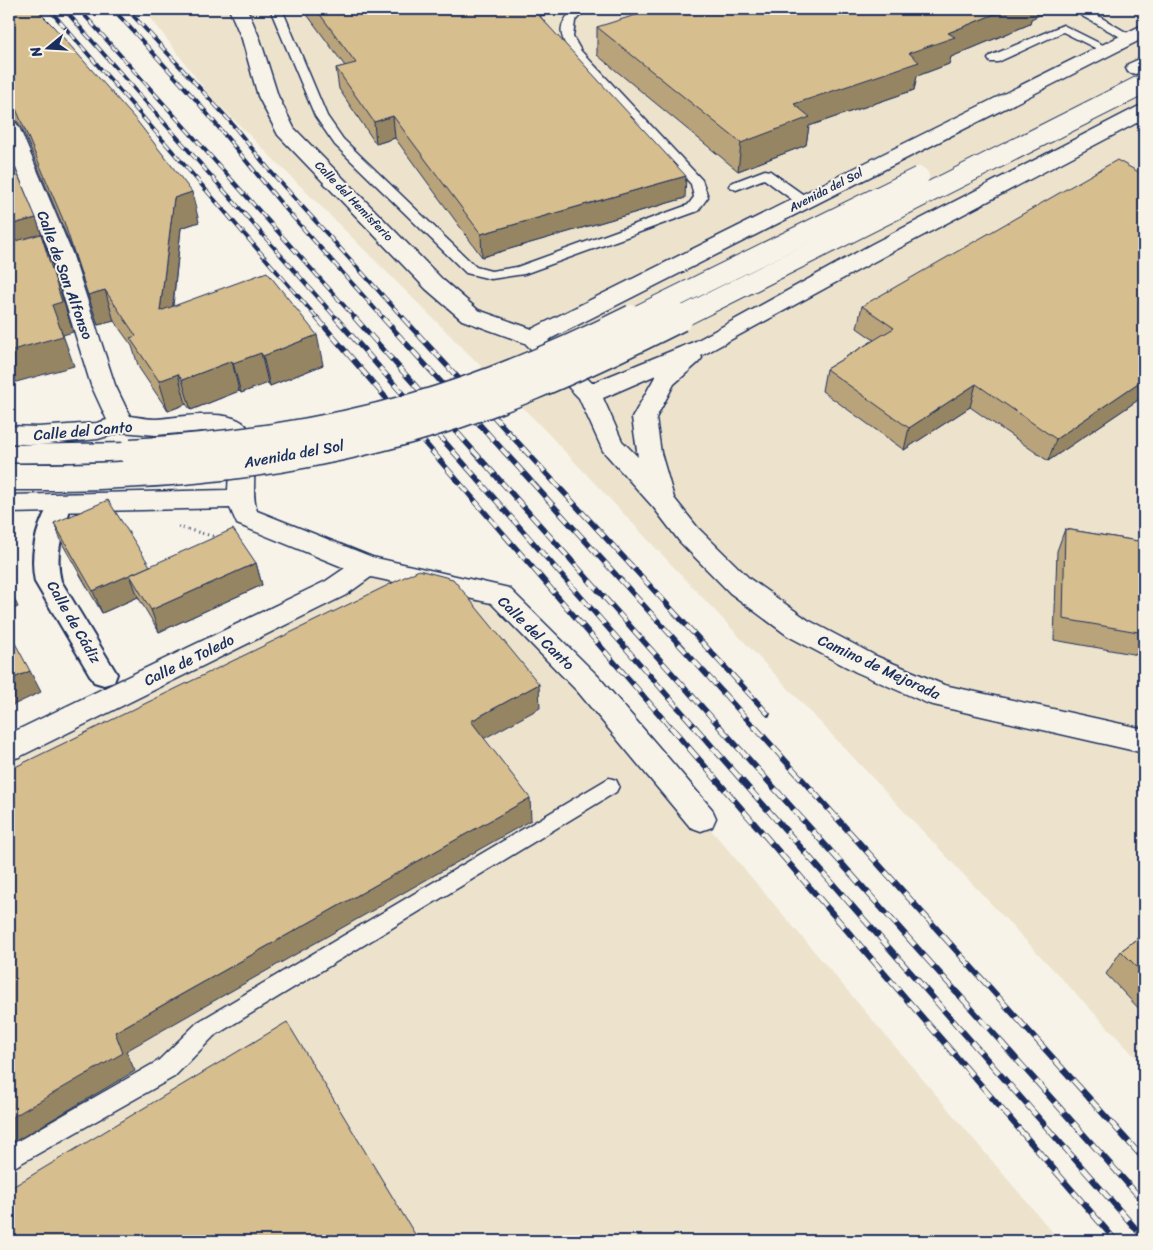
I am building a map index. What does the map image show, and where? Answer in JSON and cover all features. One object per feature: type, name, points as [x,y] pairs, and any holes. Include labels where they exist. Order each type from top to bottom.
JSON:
[{"type":"street","name":"Calle del Hemisferio","points":[[238,9],[251,39],[268,96],[285,131],[434,284],[470,314],[533,338]]},
{"type":"street","name":"Avenida del Sol","points":[[533,338],[1137,34]]},
{"type":"street","name":"Avenida del Sol","points":[[9,454],[131,452],[201,447],[270,438],[349,423],[412,407],[484,384],[549,359],[1141,72]]},
{"type":"street","name":"Avenida del Sol","points":[[9,477],[129,475],[274,460],[357,444],[424,426],[490,404],[607,355],[1141,72]]},
{"type":"street","points":[[533,338],[589,394],[704,346],[880,249],[1144,111]]},
{"type":"street","name":"Calle de San Alfonso","points":[[9,127],[24,185],[103,384],[121,424]]},
{"type":"street","name":"Camino de Mejorada","points":[[663,501],[650,453],[644,418],[665,379],[704,346]]},
{"type":"street","name":"Camino de Mejorada","points":[[589,394],[612,445],[663,501],[689,535],[740,586],[798,628],[866,664],[939,696],[1144,740]]},
{"type":"street","name":"Calle del Canto","points":[[9,435],[38,436],[98,431],[121,424],[156,427],[204,423],[224,424],[238,433],[242,472],[240,499],[246,517],[367,566],[499,595],[588,684],[701,818]]},
{"type":"street","points":[[9,504],[240,499]]},
{"type":"street","name":"Calle de Cádiz","points":[[56,512],[44,548],[44,566],[48,582],[104,674]]},
{"type":"street","name":"Calle de Toledo","points":[[9,748],[336,588],[367,566]]},
{"type":"lane","points":[[276,9],[321,116],[339,142],[472,270],[491,275],[519,271],[693,208],[701,197],[697,183],[576,53],[567,37],[569,20],[580,9]]},
{"type":"lane","points":[[1098,9],[1086,14],[1137,34]]},
{"type":"lane","points":[[994,59],[1063,28],[1107,50]]},
{"type":"lane","points":[[736,186],[765,174],[803,201]]},
{"type":"lane","points":[[9,1159],[166,1069],[206,1029],[609,786]]},
{"type":"path","points":[[175,527],[223,539]]},
{"type":"shaded area","points":[[144,9],[1144,9],[1144,1066],[538,423],[209,95]]},
{"type":"shaded area","points":[[367,566],[499,595],[701,818],[1060,1241],[9,1241],[9,748],[336,588]]},
{"type":"building","points":[[9,9],[36,9],[52,25],[137,121],[192,192],[174,198],[160,311],[267,272],[317,335],[263,356],[261,353],[233,363],[232,361],[182,380],[178,374],[159,381],[130,338],[136,336],[105,290],[88,295],[64,222],[9,94]]},
{"type":"building","points":[[316,9],[533,9],[686,176],[481,234],[393,116],[374,122],[336,68],[356,63]]},
{"type":"building","points":[[655,9],[1007,9],[948,33],[955,37],[909,53],[919,62],[794,104],[810,117],[741,143],[597,27]]},
{"type":"building","points":[[1117,160],[1144,175],[1144,379],[1056,439],[976,384],[909,428],[826,369],[894,328],[862,306]]},
{"type":"building","points":[[13,163],[36,218],[9,225],[9,164]]},
{"type":"building","points":[[41,234],[62,302],[52,305],[63,336],[9,351],[9,243]]},
{"type":"building","points":[[108,500],[150,566],[93,591],[54,523]]},
{"type":"building","points":[[233,529],[256,563],[151,610],[130,575]]},
{"type":"building","points":[[1065,529],[1144,542],[1144,633],[1063,619]]},
{"type":"building","points":[[419,570],[453,579],[539,684],[471,721],[530,798],[115,1032],[123,1053],[9,1119],[9,770]]},
{"type":"building","points":[[9,632],[30,671],[9,680]]},
{"type":"building","points":[[1144,933],[1144,974],[1121,951]]},
{"type":"building","points":[[287,1022],[419,1241],[9,1241],[9,1189]]},
{"type":"railway","points":[[49,9],[318,319]]},
{"type":"railway","points":[[64,9],[337,319]]},
{"type":"railway","points":[[79,9],[356,319]]},
{"type":"railway","points":[[113,9],[196,100],[284,207],[384,319]]},
{"type":"railway","points":[[127,9],[229,120],[271,172],[404,319]]},
{"type":"railway","points":[[317,318],[671,728]]},
{"type":"railway","points":[[336,318],[696,728]]},
{"type":"railway","points":[[355,318],[721,728]]},
{"type":"railway","points":[[383,318],[755,728]]},
{"type":"railway","points":[[403,318],[768,714]]},
{"type":"railway","points":[[670,726],[1116,1241]]},
{"type":"railway","points":[[694,726],[1144,1238]]},
{"type":"railway","points":[[719,726],[1144,1202]]},
{"type":"railway","points":[[754,726],[1144,1159]]}]
